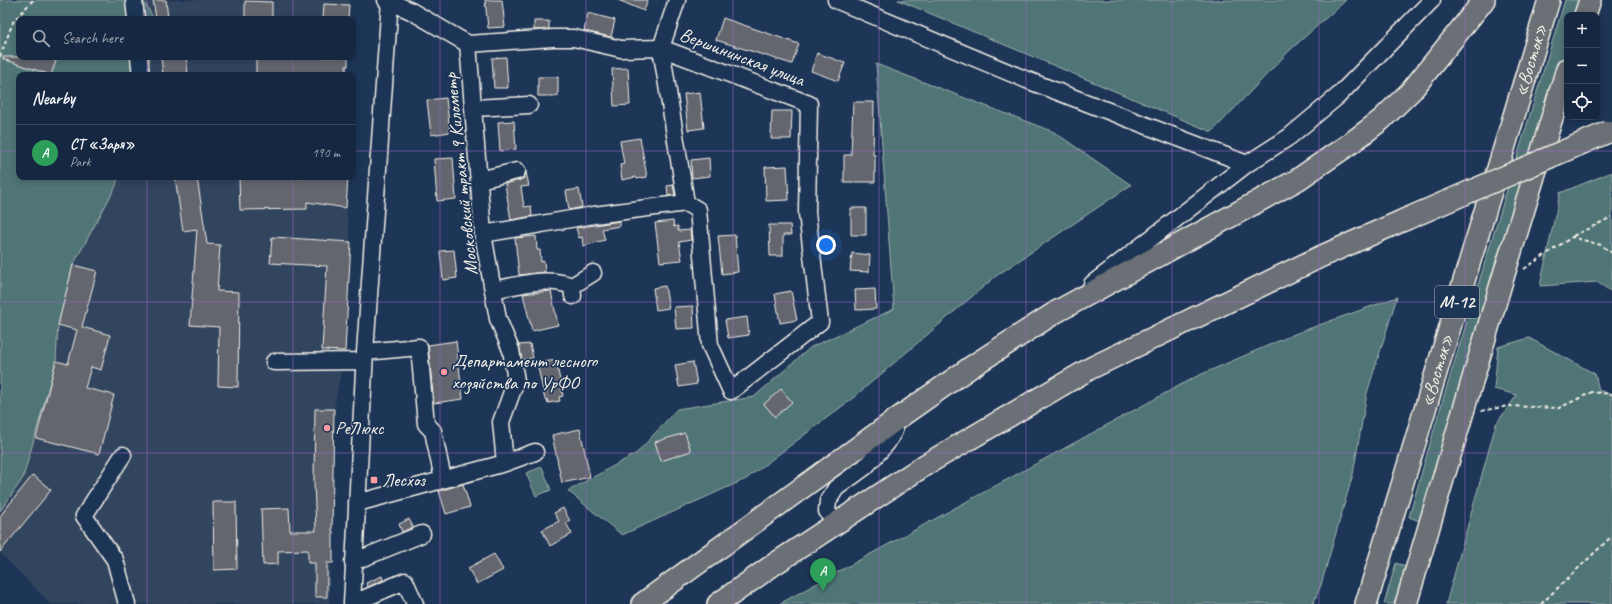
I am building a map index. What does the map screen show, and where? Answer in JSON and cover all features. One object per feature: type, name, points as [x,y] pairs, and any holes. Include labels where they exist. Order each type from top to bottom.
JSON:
[{"type":"main road","points":[[642,604],[970,367],[1056,312],[1297,180],[1351,143],[1381,120],[1412,90],[1484,0]]},
{"type":"main road","name":"«Восток»","points":[[1366,604],[1549,0]]},
{"type":"main road","points":[[1586,12],[1590,0]]},
{"type":"main road","name":"«Восток»","points":[[1406,604],[1501,284],[1564,80]]},
{"type":"main road","points":[[718,604],[773,565],[925,465],[1091,368],[1322,256],[1610,131]]},
{"type":"street","points":[[134,0],[136,16]]},
{"type":"street","points":[[415,604],[405,581],[358,601],[353,562],[389,0],[468,44]]},
{"type":"street","points":[[483,234],[594,215],[686,203],[661,48],[677,0]]},
{"type":"street","points":[[836,0],[1026,80],[1247,164]]},
{"type":"street","points":[[1056,312],[1247,164],[1289,137],[1338,96],[1432,0]]},
{"type":"street","name":"Вершининская улица","points":[[468,44],[574,38],[622,49],[661,48],[809,104],[807,213],[820,322],[731,391],[710,345],[698,210],[686,203]]},
{"type":"street","name":"Московский тракт 9 Километр","points":[[468,44],[483,234],[498,319],[510,350],[516,382],[501,422],[504,463]]},
{"type":"street","points":[[139,60],[141,72]]},
{"type":"street","points":[[474,108],[530,105]]},
{"type":"street","points":[[479,180],[517,171]]},
{"type":"street","points":[[493,290],[546,281],[561,282],[573,291],[593,273]]},
{"type":"street","points":[[274,362],[365,357],[419,347],[426,424],[433,431],[443,479]]},
{"type":"street","points":[[835,524],[826,511],[828,501],[836,488],[865,467],[887,443],[894,431],[894,421]]},
{"type":"street","points":[[357,503],[504,463],[535,452]]},
{"type":"street","points":[[123,456],[84,516],[115,560],[127,604]]},
{"type":"street","points":[[353,562],[422,534]]},
{"type":"path","points":[[18,16],[32,1],[36,0]]},
{"type":"path","points":[[0,57],[13,22],[16,19]]},
{"type":"path","points":[[1501,284],[1572,237],[1612,217]]},
{"type":"path","points":[[1572,237],[1601,245],[1612,252]]},
{"type":"path","points":[[1462,414],[1508,406],[1559,408],[1592,392],[1612,394]]},
{"type":"path","points":[[1541,604],[1612,536]]},
{"type":"shaded area","points":[[107,0],[349,0],[348,16],[104,16]]},
{"type":"shaded area","points":[[95,60],[348,60],[348,72],[93,72]]},
{"type":"shaded area","points":[[72,180],[348,180],[346,208],[351,242],[345,351],[334,409],[329,604],[51,604],[0,553],[0,457]]},
{"type":"green space","points":[[0,0],[143,0],[152,16],[16,16],[16,60],[149,60],[147,72],[16,72],[16,180],[117,180],[116,186],[73,265],[58,325],[56,361],[23,478],[0,511]]},
{"type":"green space","points":[[898,0],[1346,0],[1289,51],[1212,132]]},
{"type":"green space","points":[[1565,0],[1583,0],[1579,12],[1564,12],[1564,60],[1425,523],[1409,517],[1437,419]]},
{"type":"green space","points":[[876,64],[1054,132],[1131,185],[996,276],[853,398],[746,479],[622,535],[568,491],[637,453],[677,409],[754,397],[811,347],[894,309]]},
{"type":"green space","points":[[1612,172],[1612,292],[1597,282],[1540,286],[1560,193]]},
{"type":"green space","points":[[1397,297],[1367,393],[1353,474],[1321,585],[1313,604],[779,604],[1195,377],[1297,333]]},
{"type":"green space","points":[[1529,338],[1595,374],[1599,390],[1612,395],[1612,604],[1446,604],[1496,424],[1517,395],[1494,389],[1498,347]]},
{"type":"green space","points":[[542,467],[551,490],[536,496],[526,473]]},
{"type":"green space","points":[[1396,563],[1411,568],[1401,604],[1384,604]]},
{"type":"building","points":[[153,0],[166,0],[168,16],[156,16]]},
{"type":"building","points":[[485,0],[502,0],[505,27],[488,28]]},
{"type":"building","points":[[618,0],[648,0],[644,11]]},
{"type":"building","points":[[245,1],[272,2],[272,16],[245,16]]},
{"type":"building","points":[[324,4],[349,5],[348,16],[323,16]]},
{"type":"building","points":[[588,13],[615,20],[611,37],[584,31]]},
{"type":"building","points":[[723,18],[799,44],[792,64],[716,40]]},
{"type":"building","points":[[534,21],[549,21],[549,29],[534,30]]},
{"type":"building","points":[[817,53],[845,63],[838,81],[811,71]]},
{"type":"building","points":[[3,57],[16,57],[16,60],[56,61],[52,72],[42,72],[3,59]]},
{"type":"building","points":[[506,57],[508,88],[494,88],[492,58]]},
{"type":"building","points":[[161,60],[186,60],[188,72],[163,72]]},
{"type":"building","points":[[256,60],[348,60],[346,72],[256,72]]},
{"type":"building","points":[[628,68],[630,105],[614,106],[612,69]]},
{"type":"building","points":[[538,77],[558,77],[558,96],[538,96]]},
{"type":"building","points":[[700,92],[704,128],[688,130],[684,94]]},
{"type":"building","points":[[446,98],[450,132],[431,135],[427,100]]},
{"type":"building","points":[[853,102],[874,102],[873,155],[875,155],[875,182],[844,182],[844,155],[851,155]]},
{"type":"building","points":[[772,111],[792,111],[791,139],[771,139]]},
{"type":"building","points":[[514,121],[516,149],[500,151],[498,122]]},
{"type":"building","points":[[640,138],[647,177],[637,179],[636,177],[622,180],[620,165],[624,164],[620,141]]},
{"type":"building","points":[[453,158],[456,199],[437,201],[434,159]]},
{"type":"building","points":[[709,158],[710,176],[692,178],[691,160]]},
{"type":"building","points":[[787,166],[789,200],[766,201],[765,167]]},
{"type":"building","points":[[526,172],[529,186],[521,187],[524,207],[531,206],[532,216],[511,220],[505,184],[524,178]]},
{"type":"building","points":[[175,180],[197,180],[207,244],[220,245],[217,291],[239,292],[238,387],[218,386],[219,327],[190,325],[197,229],[183,231]]},
{"type":"building","points":[[239,180],[348,180],[346,208],[307,202],[307,209],[240,210]]},
{"type":"building","points":[[673,185],[675,195],[668,196],[667,186]]},
{"type":"building","points":[[579,189],[582,207],[569,210],[566,191]]},
{"type":"building","points":[[851,208],[866,208],[866,235],[851,235]]},
{"type":"building","points":[[620,221],[620,226],[602,229],[605,240],[583,246],[582,237],[579,238],[576,228]]},
{"type":"building","points":[[673,221],[674,227],[678,226],[678,231],[690,230],[691,240],[679,242],[682,260],[660,262],[655,223]]},
{"type":"building","points":[[769,225],[790,225],[791,235],[783,235],[783,256],[770,256]]},
{"type":"building","points":[[735,235],[738,272],[722,274],[718,236]]},
{"type":"building","points":[[536,236],[537,250],[540,250],[541,262],[544,261],[545,272],[519,275],[515,238]]},
{"type":"building","points":[[272,237],[351,242],[345,351],[322,350],[327,266],[270,263]]},
{"type":"building","points":[[454,250],[457,278],[443,280],[440,251]]},
{"type":"building","points":[[852,253],[870,255],[869,272],[850,271]]},
{"type":"building","points":[[73,265],[97,271],[82,327],[110,335],[101,370],[91,367],[85,388],[114,395],[99,454],[36,438],[56,361],[68,364],[77,330],[58,325]]},
{"type":"building","points":[[665,286],[669,308],[656,310],[653,288]]},
{"type":"building","points":[[875,289],[876,309],[856,310],[855,290]]},
{"type":"building","points":[[551,291],[558,325],[532,331],[523,294]]},
{"type":"building","points":[[791,291],[797,320],[780,323],[775,294]]},
{"type":"building","points":[[693,306],[694,328],[676,329],[674,307]]},
{"type":"building","points":[[747,317],[749,335],[728,338],[725,320]]},
{"type":"building","name":"Департамент лесного хозяйства по УрФО","points":[[456,341],[463,399],[434,403],[428,345]]},
{"type":"building","points":[[530,344],[533,358],[522,360],[519,345]]},
{"type":"building","points":[[556,360],[563,396],[559,397],[560,401],[548,403],[547,399],[545,400],[537,363]]},
{"type":"building","points":[[693,362],[697,384],[679,387],[675,365]]},
{"type":"building","points":[[781,389],[792,402],[775,417],[764,404]]},
{"type":"building","points":[[315,409],[334,409],[332,531],[333,563],[327,563],[327,597],[315,597],[315,563],[308,563],[308,550],[278,551],[278,564],[263,565],[261,509],[289,508],[290,531],[316,531],[314,482]]},
{"type":"building","points":[[580,429],[590,477],[562,483],[552,435]]},
{"type":"building","points":[[685,433],[691,451],[661,461],[655,442]]},
{"type":"building","points":[[33,475],[51,490],[0,552],[0,516]]},
{"type":"building","points":[[463,484],[470,507],[446,514],[439,491]]},
{"type":"building","points":[[213,502],[236,502],[237,569],[214,570]]},
{"type":"building","points":[[563,508],[570,521],[566,523],[572,534],[550,546],[542,530],[559,521],[554,513]]},
{"type":"building","points":[[409,519],[413,527],[402,532],[399,524]]},
{"type":"building","points":[[494,554],[503,570],[477,584],[468,568]]},
{"type":"building","points":[[382,576],[383,580],[368,587],[366,583]]},
{"type":"place","name":"Департамент лесного хозяйства по УрФО","points":[[444,372]]},
{"type":"place","name":"РеЛюкс","points":[[327,428]]},
{"type":"place","name":"Лесхоз","points":[[374,480]]},
{"type":"place","name":"СТ «Заря»","points":[[823,591]]}]
